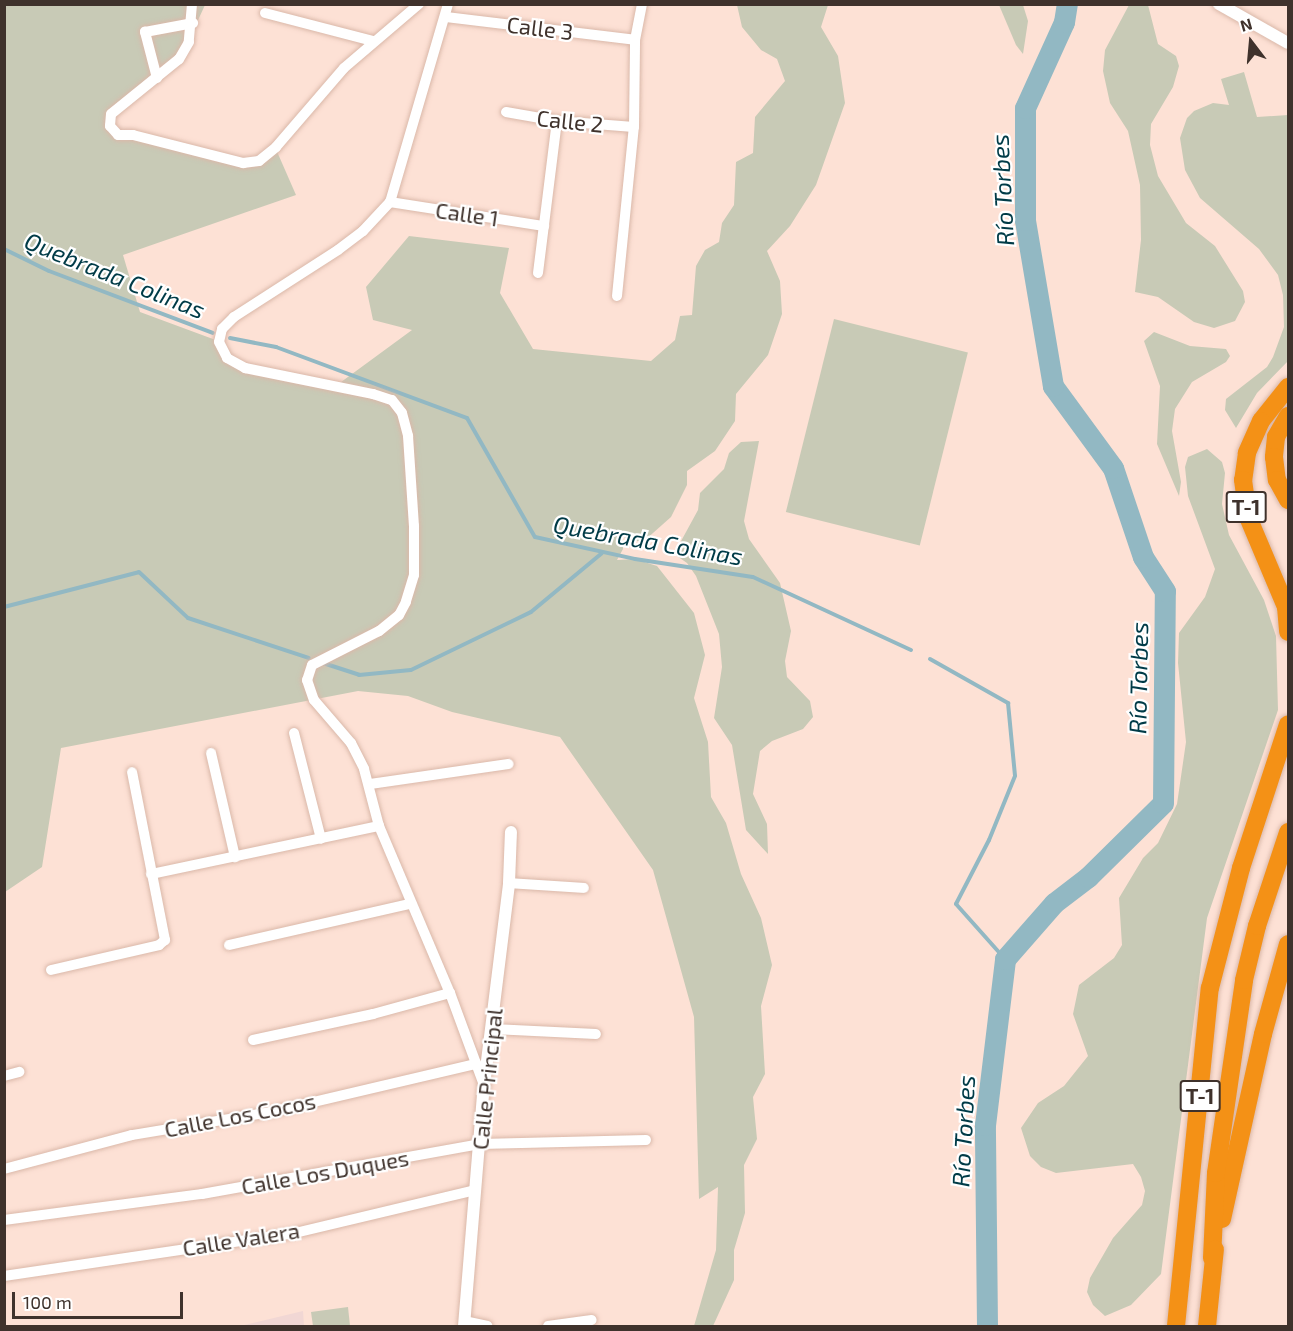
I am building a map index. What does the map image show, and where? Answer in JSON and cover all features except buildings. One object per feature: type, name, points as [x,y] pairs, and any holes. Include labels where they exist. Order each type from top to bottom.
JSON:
[{"type":"highway","name":"T-1","points":[[1288,387],[1261,421],[1247,453],[1243,480],[1255,541],[1287,605],[1288,632]]},
{"type":"highway","points":[[1288,416],[1276,437],[1274,458],[1287,498],[1288,516]]},
{"type":"highway","name":"T-1","points":[[1176,1326],[1210,988],[1241,868],[1288,724]]},
{"type":"highway","points":[[1212,1258],[1216,1173],[1244,980],[1257,926],[1288,832]]},
{"type":"highway","name":"T-1","points":[[1207,1326],[1212,1258],[1288,944]]},
{"type":"street","points":[[192,4],[193,23],[189,42],[179,59],[111,114],[112,132],[228,162],[258,161],[276,147],[344,68],[419,4]]},
{"type":"street","points":[[448,4],[390,202],[363,231],[338,250],[234,317],[222,329],[219,342],[227,358],[245,368],[373,394],[392,400],[402,413],[410,458],[415,557],[406,602],[399,615],[379,631],[312,665],[307,680],[314,700],[351,743],[370,784],[379,826],[410,904],[450,993],[484,1085]]},
{"type":"street","points":[[617,296],[634,127],[635,40],[642,4]]},
{"type":"street","points":[[1219,4],[1288,43]]},
{"type":"street","points":[[266,13],[373,41]]},
{"type":"street","name":"Calle 3","points":[[446,17],[635,40]]},
{"type":"street","points":[[157,78],[145,32],[193,23]]},
{"type":"street","name":"Calle 2","points":[[506,112],[557,121],[634,127]]},
{"type":"street","points":[[538,273],[557,121]]},
{"type":"street","name":"Calle 1","points":[[390,202],[544,226]]},
{"type":"street","points":[[294,733],[321,839]]},
{"type":"street","points":[[211,753],[235,857]]},
{"type":"street","points":[[370,784],[509,764]]},
{"type":"street","points":[[51,970],[163,944],[132,772]]},
{"type":"street","points":[[151,874],[379,826]]},
{"type":"street","name":"Calle Principal","points":[[464,1324],[484,1085],[493,1029],[509,883],[511,832]]},
{"type":"street","points":[[509,883],[584,888]]},
{"type":"street","points":[[229,945],[410,904]]},
{"type":"street","points":[[254,1040],[374,1014],[450,993]]},
{"type":"street","points":[[493,1029],[596,1034]]},
{"type":"street","name":"Calle Los Cocos","points":[[4,1168],[132,1135],[271,1112],[476,1064]]},
{"type":"street","points":[[4,1076],[20,1072]]},
{"type":"street","name":"Calle Los Duques","points":[[4,1220],[202,1194],[480,1144],[646,1140]]},
{"type":"street","name":"Calle Valera","points":[[4,1276],[295,1233],[475,1190]]},
{"type":"street","points":[[548,1326],[592,1320]]},
{"type":"street","points":[[464,1324],[487,1326]]},
{"type":"shaded area","points":[[303,1311],[304,1326],[240,1326]]},
{"type":"green space","points":[[5,5],[205,5],[180,59],[112,114],[118,134],[229,157],[258,159],[275,147],[296,195],[123,255],[140,312],[221,342],[228,357],[246,368],[337,385],[412,330],[373,320],[366,287],[409,236],[509,248],[500,293],[533,349],[651,361],[675,340],[680,316],[692,315],[696,266],[705,250],[719,242],[722,223],[734,205],[736,162],[753,153],[755,117],[785,81],[777,59],[761,50],[742,27],[737,5],[828,5],[821,27],[838,56],[845,103],[816,185],[790,226],[767,251],[780,281],[782,314],[768,355],[736,394],[735,421],[715,451],[687,471],[687,485],[671,517],[644,541],[629,541],[622,535],[623,549],[617,560],[635,559],[657,566],[694,613],[705,655],[694,698],[708,742],[711,797],[726,823],[741,874],[761,918],[772,965],[761,1006],[765,1074],[753,1097],[757,1139],[744,1165],[745,1213],[734,1250],[734,1280],[713,1326],[694,1326],[716,1250],[718,1187],[699,1199],[694,1017],[653,870],[560,737],[452,712],[408,696],[358,691],[61,748],[42,867],[5,892]]},
{"type":"green space","points":[[999,5],[1023,5],[1028,21],[1023,54],[1016,45]]},
{"type":"green space","points":[[1129,5],[1148,5],[1158,44],[1176,56],[1179,66],[1173,87],[1151,124],[1150,145],[1158,176],[1186,223],[1215,246],[1243,291],[1245,302],[1235,321],[1214,328],[1194,322],[1158,297],[1135,292],[1141,240],[1140,185],[1128,131],[1110,103],[1103,71],[1105,50]]},
{"type":"green space","points":[[1244,72],[1257,117],[1288,115],[1288,361],[1257,393],[1236,428],[1225,410],[1226,399],[1267,367],[1273,357],[1284,327],[1283,295],[1278,275],[1259,249],[1200,198],[1185,170],[1180,138],[1187,118],[1194,111],[1213,103],[1229,105],[1221,79]]},
{"type":"green space","points":[[834,319],[968,352],[920,545],[786,512]]},
{"type":"green space","points":[[1154,332],[1190,346],[1226,349],[1230,356],[1226,362],[1192,382],[1175,409],[1172,431],[1181,482],[1179,496],[1157,444],[1160,386],[1144,341]]},
{"type":"green space","points":[[759,441],[744,521],[749,539],[780,583],[791,631],[785,661],[787,677],[810,701],[813,717],[803,729],[772,741],[760,751],[753,794],[767,824],[768,854],[746,830],[732,745],[714,718],[722,667],[719,634],[696,576],[687,563],[674,554],[698,510],[700,493],[724,469],[729,453],[741,442]]},
{"type":"green space","points":[[1207,449],[1222,462],[1225,473],[1222,504],[1229,535],[1264,600],[1276,636],[1278,710],[1207,918],[1161,1274],[1131,1305],[1105,1316],[1093,1305],[1087,1292],[1090,1278],[1113,1238],[1142,1205],[1145,1191],[1141,1177],[1133,1164],[1056,1173],[1041,1167],[1030,1156],[1021,1128],[1038,1103],[1064,1086],[1088,1056],[1073,1014],[1079,985],[1114,958],[1122,945],[1119,898],[1143,858],[1158,843],[1177,804],[1186,742],[1178,663],[1179,633],[1205,597],[1215,569],[1188,496],[1185,467],[1188,457]]},
{"type":"green space","points":[[348,1307],[350,1326],[313,1326],[311,1312]]},
{"type":"waterway","name":"Río Torbes","points":[[987,1326],[985,1125],[1005,959],[1054,903],[1088,877],[1163,803],[1165,591],[1143,557],[1113,468],[1053,386],[1025,220],[1025,108],[1064,22],[1067,4]]},
{"type":"waterway","name":"Quebrada Colinas","points":[[4,249],[49,271],[213,333]]},
{"type":"waterway","name":"Quebrada Colinas","points":[[230,338],[276,347],[467,418],[535,537],[635,559],[753,577],[911,650]]},
{"type":"waterway","points":[[323,663],[359,675],[411,670],[531,612],[602,553]]},
{"type":"waterway","points":[[4,607],[139,572],[188,618],[309,658]]},
{"type":"waterway","name":"Quebrada Colinas","points":[[930,659],[1008,703],[1015,776],[989,840],[956,904],[1005,959]]}]
